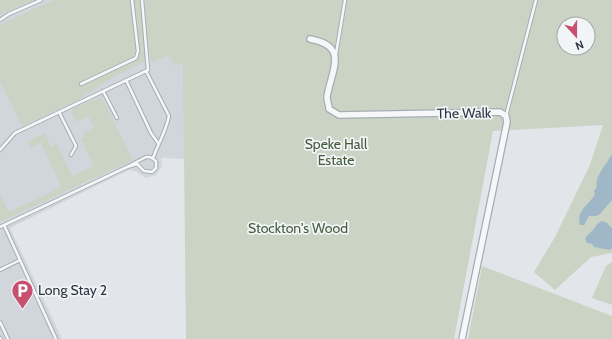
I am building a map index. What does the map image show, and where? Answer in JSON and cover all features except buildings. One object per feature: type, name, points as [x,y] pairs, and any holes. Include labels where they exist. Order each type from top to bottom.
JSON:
[{"type":"street","points":[[310,39],[330,48],[336,56]]},
{"type":"street","name":"The Walk","points":[[336,56],[327,98],[330,109],[339,114],[500,112],[506,116],[507,122],[462,339]]},
{"type":"lane","points":[[0,20],[9,14],[41,0]]},
{"type":"lane","points":[[81,84],[136,58],[138,51],[132,0]]},
{"type":"lane","points":[[0,150],[15,133],[148,70],[142,0]]},
{"type":"lane","points":[[336,56],[345,0]]},
{"type":"lane","points":[[506,116],[536,0]]},
{"type":"lane","points":[[146,71],[169,116],[166,128],[158,143],[153,158]]},
{"type":"lane","points":[[126,80],[151,133],[158,143]]},
{"type":"lane","points":[[103,91],[117,118]]},
{"type":"lane","points":[[59,112],[76,146],[71,155]]},
{"type":"lane","points":[[0,227],[144,157],[153,158],[156,161],[156,166],[152,172],[144,171],[137,164],[127,166]]},
{"type":"lane","points":[[4,225],[56,339]]},
{"type":"lane","points":[[0,270],[20,260]]},
{"type":"lane","points":[[0,322],[8,339]]},
{"type":"shaded area","points":[[0,0],[183,0],[185,159],[161,158],[162,166],[156,175],[146,178],[137,172],[129,170],[10,228],[62,339],[0,339]]},
{"type":"green space","points":[[0,0],[34,0],[0,15]]},
{"type":"green space","points":[[54,0],[140,0],[146,58],[145,61],[99,85],[95,90],[85,94],[82,98],[22,126],[0,81],[0,26],[5,22]]},
{"type":"green space","name":"Speke Hall Estate","points":[[145,0],[612,0],[612,253],[591,257],[555,290],[534,272],[555,237],[590,165],[603,125],[493,131],[454,339],[186,339],[183,63],[174,65],[170,57],[166,56],[153,62],[151,60],[147,35]]},
{"type":"green space","points":[[99,98],[103,100],[133,160],[0,222],[0,195],[9,212],[62,187],[41,143],[31,148],[28,141],[45,133],[51,147],[57,144],[72,176],[94,166],[81,139],[85,137],[83,133],[95,127],[88,116],[76,122],[72,114],[72,109]]},
{"type":"green space","points":[[612,262],[612,305],[592,298],[606,266]]},
{"type":"green space","points":[[482,266],[612,316],[612,339],[468,339]]},
{"type":"water","points":[[612,154],[612,200],[600,214],[596,216],[589,216],[584,225],[580,225],[579,220],[581,212],[595,195],[594,191],[597,187],[597,179]]},
{"type":"water","points":[[602,221],[607,223],[612,228],[612,248],[610,250],[594,247],[592,244],[587,243],[585,239],[597,224]]},
{"type":"place","name":"Long Stay 2","points":[[23,310]]},
{"type":"park label","name":"Stockton's Wood","points":[[298,228]]}]
